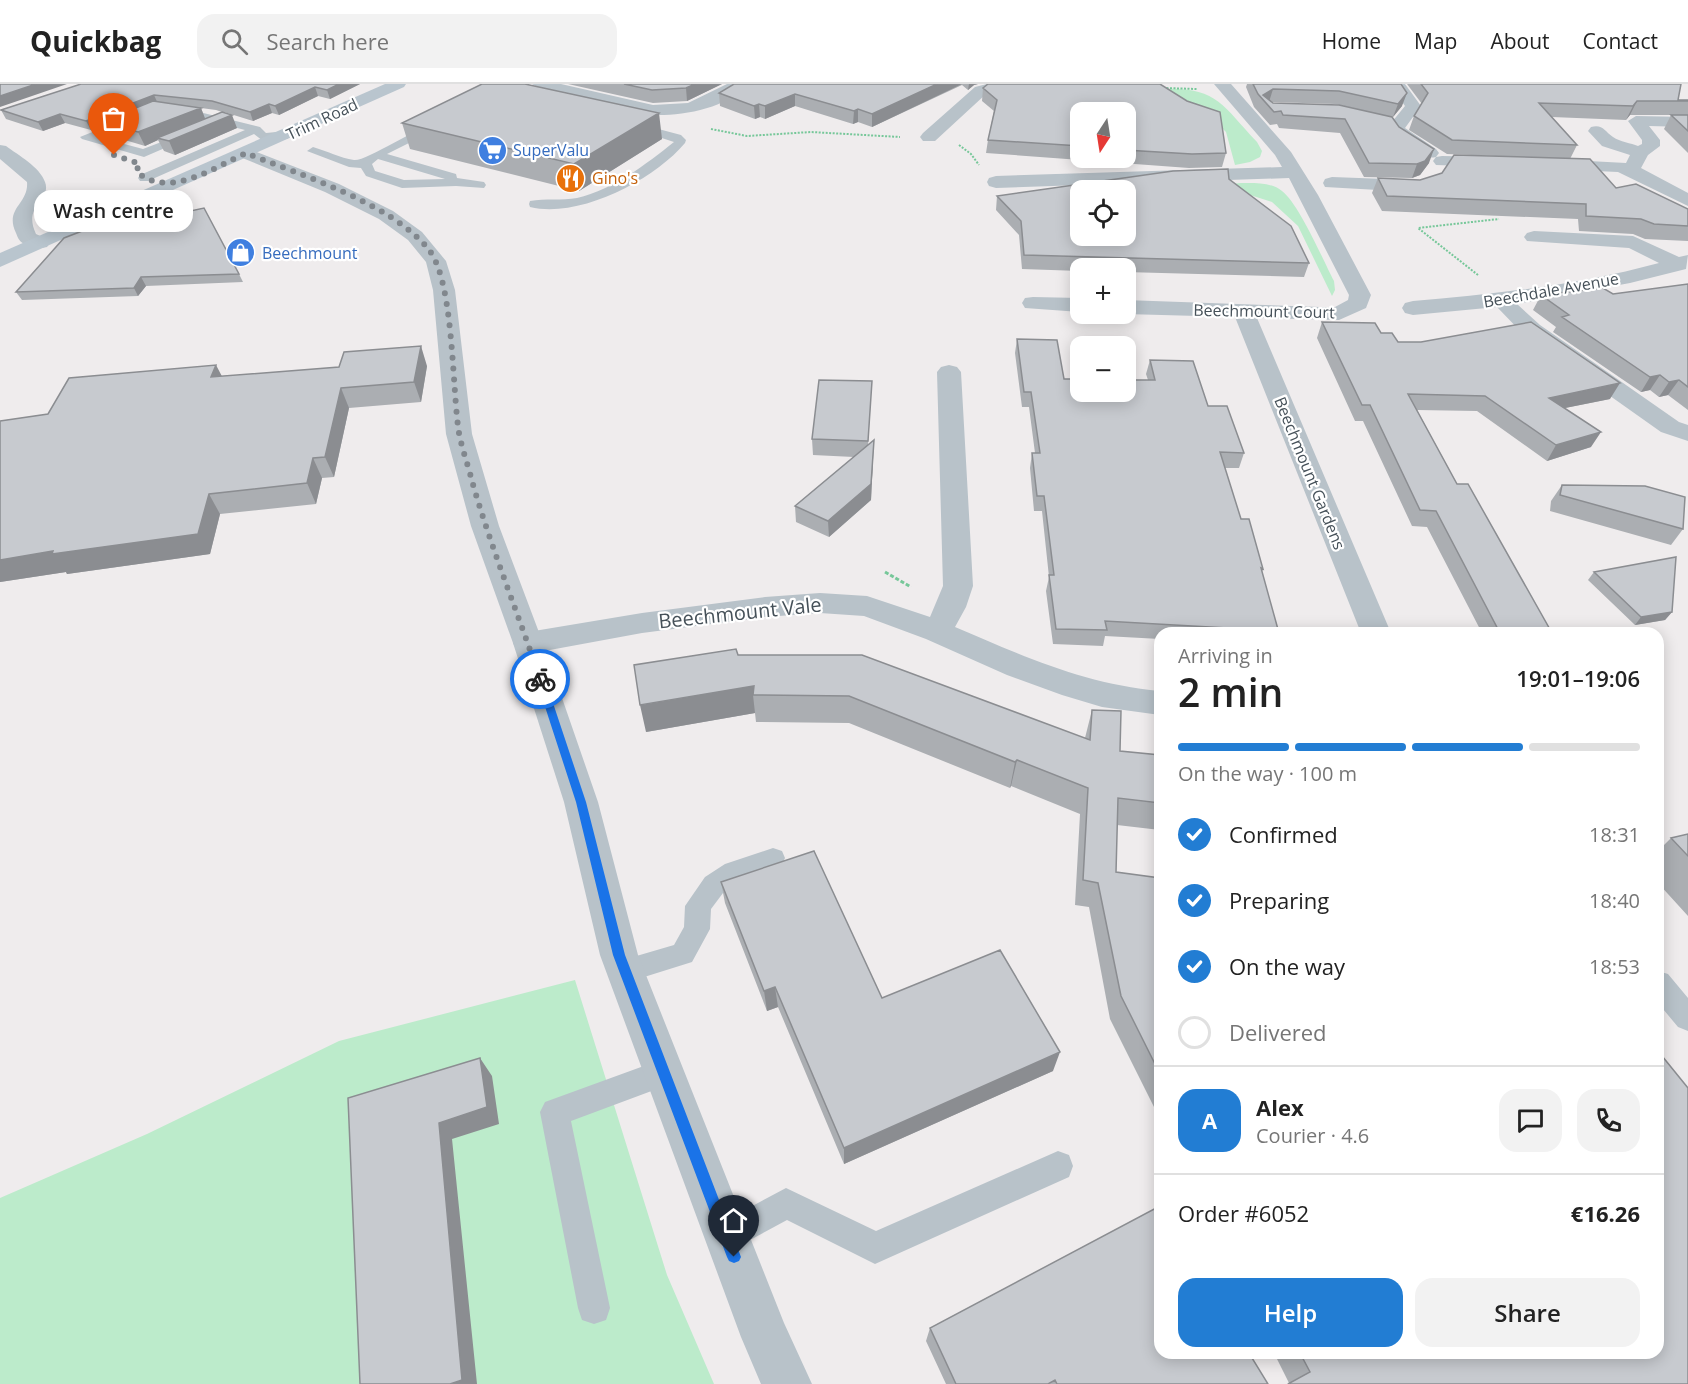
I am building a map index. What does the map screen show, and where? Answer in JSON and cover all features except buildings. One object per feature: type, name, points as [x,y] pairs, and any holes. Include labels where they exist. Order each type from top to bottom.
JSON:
[{"type":"main road","name":"Trim Road","points":[[0,261],[398,84]]},
{"type":"street","points":[[540,84],[654,110],[669,111],[703,105],[738,84]]},
{"type":"street","points":[[929,137],[981,90],[1005,85],[1044,84]]},
{"type":"street","points":[[989,177],[1293,172],[1282,152],[1222,84]]},
{"type":"street","points":[[1397,84],[1413,106],[1396,128],[1401,135],[1442,161],[1514,163]]},
{"type":"street","points":[[1597,131],[1608,142],[1640,152],[1651,146],[1651,140],[1636,120],[1688,122]]},
{"type":"street","points":[[1377,122],[1399,126]]},
{"type":"street","points":[[1630,170],[1638,160],[1640,152]]},
{"type":"street","points":[[246,153],[332,188],[386,215],[416,236],[436,261],[444,290],[459,434],[485,526],[528,643],[581,802],[625,971],[765,1337],[787,1384]]},
{"type":"street","points":[[3,155],[31,174],[36,181],[37,189],[21,217],[21,223],[28,238],[40,243]]},
{"type":"street","points":[[1332,183],[1414,186],[1428,181],[1442,161]]},
{"type":"street","points":[[1537,163],[1606,165],[1630,170],[1688,200]]},
{"type":"street","name":"Beechmount Court","points":[[1136,308],[1330,314],[1351,309],[1358,303],[1360,295],[1309,195],[1293,172]]},
{"type":"street","points":[[1534,237],[1633,242],[1684,263]]},
{"type":"street","name":"Beechdale Avenue","points":[[1413,308],[1507,299],[1630,277],[1684,263]]},
{"type":"street","points":[[1507,299],[1514,314],[1532,330],[1670,427],[1688,433]]},
{"type":"street","points":[[1033,303],[1070,305]]},
{"type":"street","name":"Beechmount Gardens","points":[[1244,313],[1374,627]]},
{"type":"street","points":[[949,372],[957,586],[951,607],[937,631],[1084,692],[1111,699],[1154,703]]},
{"type":"street","name":"Beechmount Vale","points":[[528,643],[765,606],[820,603],[867,606],[937,631]]},
{"type":"lane","points":[[225,120],[142,158],[81,146],[81,141],[86,137],[153,111],[177,109],[225,120],[256,129],[263,137],[287,135]]},
{"type":"lane","points":[[313,151],[353,164],[371,160],[449,119]]},
{"type":"lane","points":[[535,204],[565,205],[594,199],[659,161],[680,143],[677,136],[621,122]]},
{"type":"lane","points":[[144,178],[256,129]]},
{"type":"lane","points":[[142,158],[136,171],[144,178],[157,184],[177,184]]},
{"type":"lane","points":[[371,160],[480,185],[456,182],[402,184],[370,172],[371,160]]},
{"type":"lane","points":[[410,198],[437,183]]},
{"type":"lane","points":[[625,971],[683,954],[697,929],[699,906],[714,885],[734,872],[773,858]]},
{"type":"lane","points":[[1664,990],[1688,1018]]},
{"type":"lane","points":[[594,1308],[555,1112],[663,1073]]},
{"type":"lane","points":[[726,1237],[786,1203],[875,1248],[1058,1166]]},
{"type":"path","points":[[1157,88],[1204,91]]},
{"type":"path","points":[[904,133],[902,138],[905,141]]},
{"type":"path","points":[[953,142],[971,154],[989,177]]},
{"type":"path","points":[[1499,219],[1418,228],[1507,299]]},
{"type":"green space","points":[[1161,89],[1195,91],[1216,100],[1257,142],[1262,151],[1260,157],[1235,165],[1226,132],[1186,111]]},
{"type":"green space","points":[[1231,184],[1273,186],[1289,198],[1303,220],[1334,281],[1335,290],[1332,296],[1298,226],[1272,202],[1247,194]]},
{"type":"green space","points":[[575,980],[667,1275],[714,1384],[0,1384],[0,1198],[147,1134],[339,1041]]},
{"type":"way so far","points":[[114,155],[140,164],[136,171],[157,184],[177,184],[246,153],[360,201],[401,225],[429,249],[436,261],[444,290],[459,434],[485,526],[540,679]]},
{"type":"place","name":"SuperValu","points":[[492,150]]},
{"type":"place","name":"Wash centre","points":[[114,155]]},
{"type":"place","name":"Gino's","points":[[571,178]]},
{"type":"place","name":"Beechmount","points":[[241,253]]},
{"type":"route","points":[[540,679],[581,802],[619,955],[734,1257]]}]
